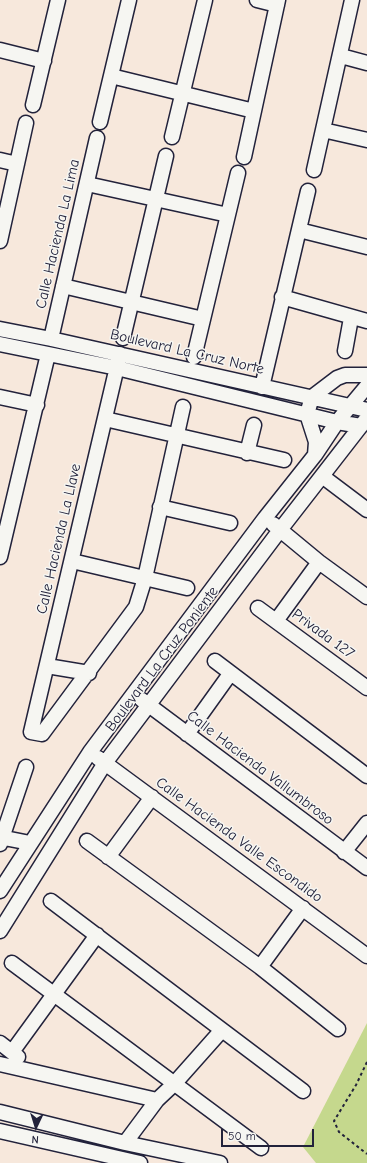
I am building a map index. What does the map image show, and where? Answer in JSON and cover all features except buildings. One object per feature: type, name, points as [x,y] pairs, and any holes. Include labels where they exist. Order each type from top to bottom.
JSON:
[{"type":"street","points":[[33,105],[58,0]]},
{"type":"street","points":[[100,122],[129,0]]},
{"type":"street","points":[[172,137],[205,0]]},
{"type":"street","points":[[244,157],[277,3],[257,0]]},
{"type":"street","points":[[314,170],[341,56],[352,0]]},
{"type":"street","points":[[0,50],[44,61]]},
{"type":"street","points":[[341,56],[367,62]]},
{"type":"street","points":[[111,76],[254,112]]},
{"type":"street","points":[[0,241],[26,123]]},
{"type":"street","points":[[323,130],[367,140]]},
{"type":"street","name":"Calle Hacienda La Lima","points":[[51,339],[97,138]]},
{"type":"street","points":[[123,338],[166,156]]},
{"type":"street","points":[[0,160],[17,164]]},
{"type":"street","points":[[194,357],[238,173]]},
{"type":"street","points":[[87,184],[228,215]]},
{"type":"street","points":[[262,387],[308,191]]},
{"type":"street","points":[[299,230],[367,247]]},
{"type":"street","points":[[63,286],[203,319]]},
{"type":"street","points":[[282,297],[351,318],[367,321]]},
{"type":"street","points":[[345,351],[351,318]]},
{"type":"street","name":"Boulevard La Cruz Norte","points":[[0,329],[120,354],[367,410]]},
{"type":"street","points":[[0,344],[117,368],[337,422],[364,422]]},
{"type":"street","points":[[0,557],[48,354]]},
{"type":"street","name":"Calle Hacienda La Llave","points":[[89,673],[42,734],[31,732],[120,354]]},
{"type":"street","points":[[315,455],[316,442],[307,414],[312,397],[337,378],[346,375],[367,375]]},
{"type":"street","name":"Boulevard La Cruz Poniente","points":[[0,891],[90,752],[265,518],[315,455],[349,406],[367,386]]},
{"type":"street","points":[[0,397],[37,405]]},
{"type":"street","points":[[47,666],[89,673],[136,608],[145,578],[183,407]]},
{"type":"street","points":[[105,419],[177,435],[247,453],[284,460]]},
{"type":"street","name":"Boulevard La Cruz Poniente","points":[[0,931],[105,763],[280,530],[364,422]]},
{"type":"street","points":[[247,453],[254,425]]},
{"type":"street","points":[[322,476],[366,507]]},
{"type":"street","points":[[160,507],[230,523]]},
{"type":"street","points":[[265,518],[319,562],[367,597]]},
{"type":"street","points":[[72,561],[188,588]]},
{"type":"street","points":[[276,621],[319,562]]},
{"type":"street","name":"Privada 127","points":[[258,608],[367,688]]},
{"type":"street","points":[[215,661],[230,674],[367,776]]},
{"type":"street","points":[[187,734],[230,674]]},
{"type":"street","name":"Calle Hacienda Vallumbroso","points":[[133,694],[367,868]]},
{"type":"street","name":"Calle Hacienda Valle Escondido","points":[[90,752],[367,956]]},
{"type":"street","points":[[26,767],[1,840],[30,843]]},
{"type":"street","points":[[108,857],[152,797]]},
{"type":"street","points":[[344,852],[367,823]]},
{"type":"street","points":[[87,842],[260,967],[338,1029]]},
{"type":"street","points":[[51,901],[303,1091]]},
{"type":"street","points":[[260,967],[303,908]]},
{"type":"street","points":[[12,1052],[97,935]]},
{"type":"street","points":[[12,963],[262,1148]]},
{"type":"street","points":[[125,1143],[157,1100],[174,1084],[222,1030]]},
{"type":"street","points":[[0,1043],[38,1072]]},
{"type":"street","points":[[0,1064],[157,1100]]},
{"type":"street","points":[[0,1112],[125,1143],[220,1163]]},
{"type":"street","points":[[0,1131],[140,1163]]},
{"type":"path","points":[[367,1062],[356,1085],[334,1122],[339,1132],[367,1154]]},
{"type":"green space","points":[[367,1023],[367,1163],[316,1163],[303,1147]]}]
